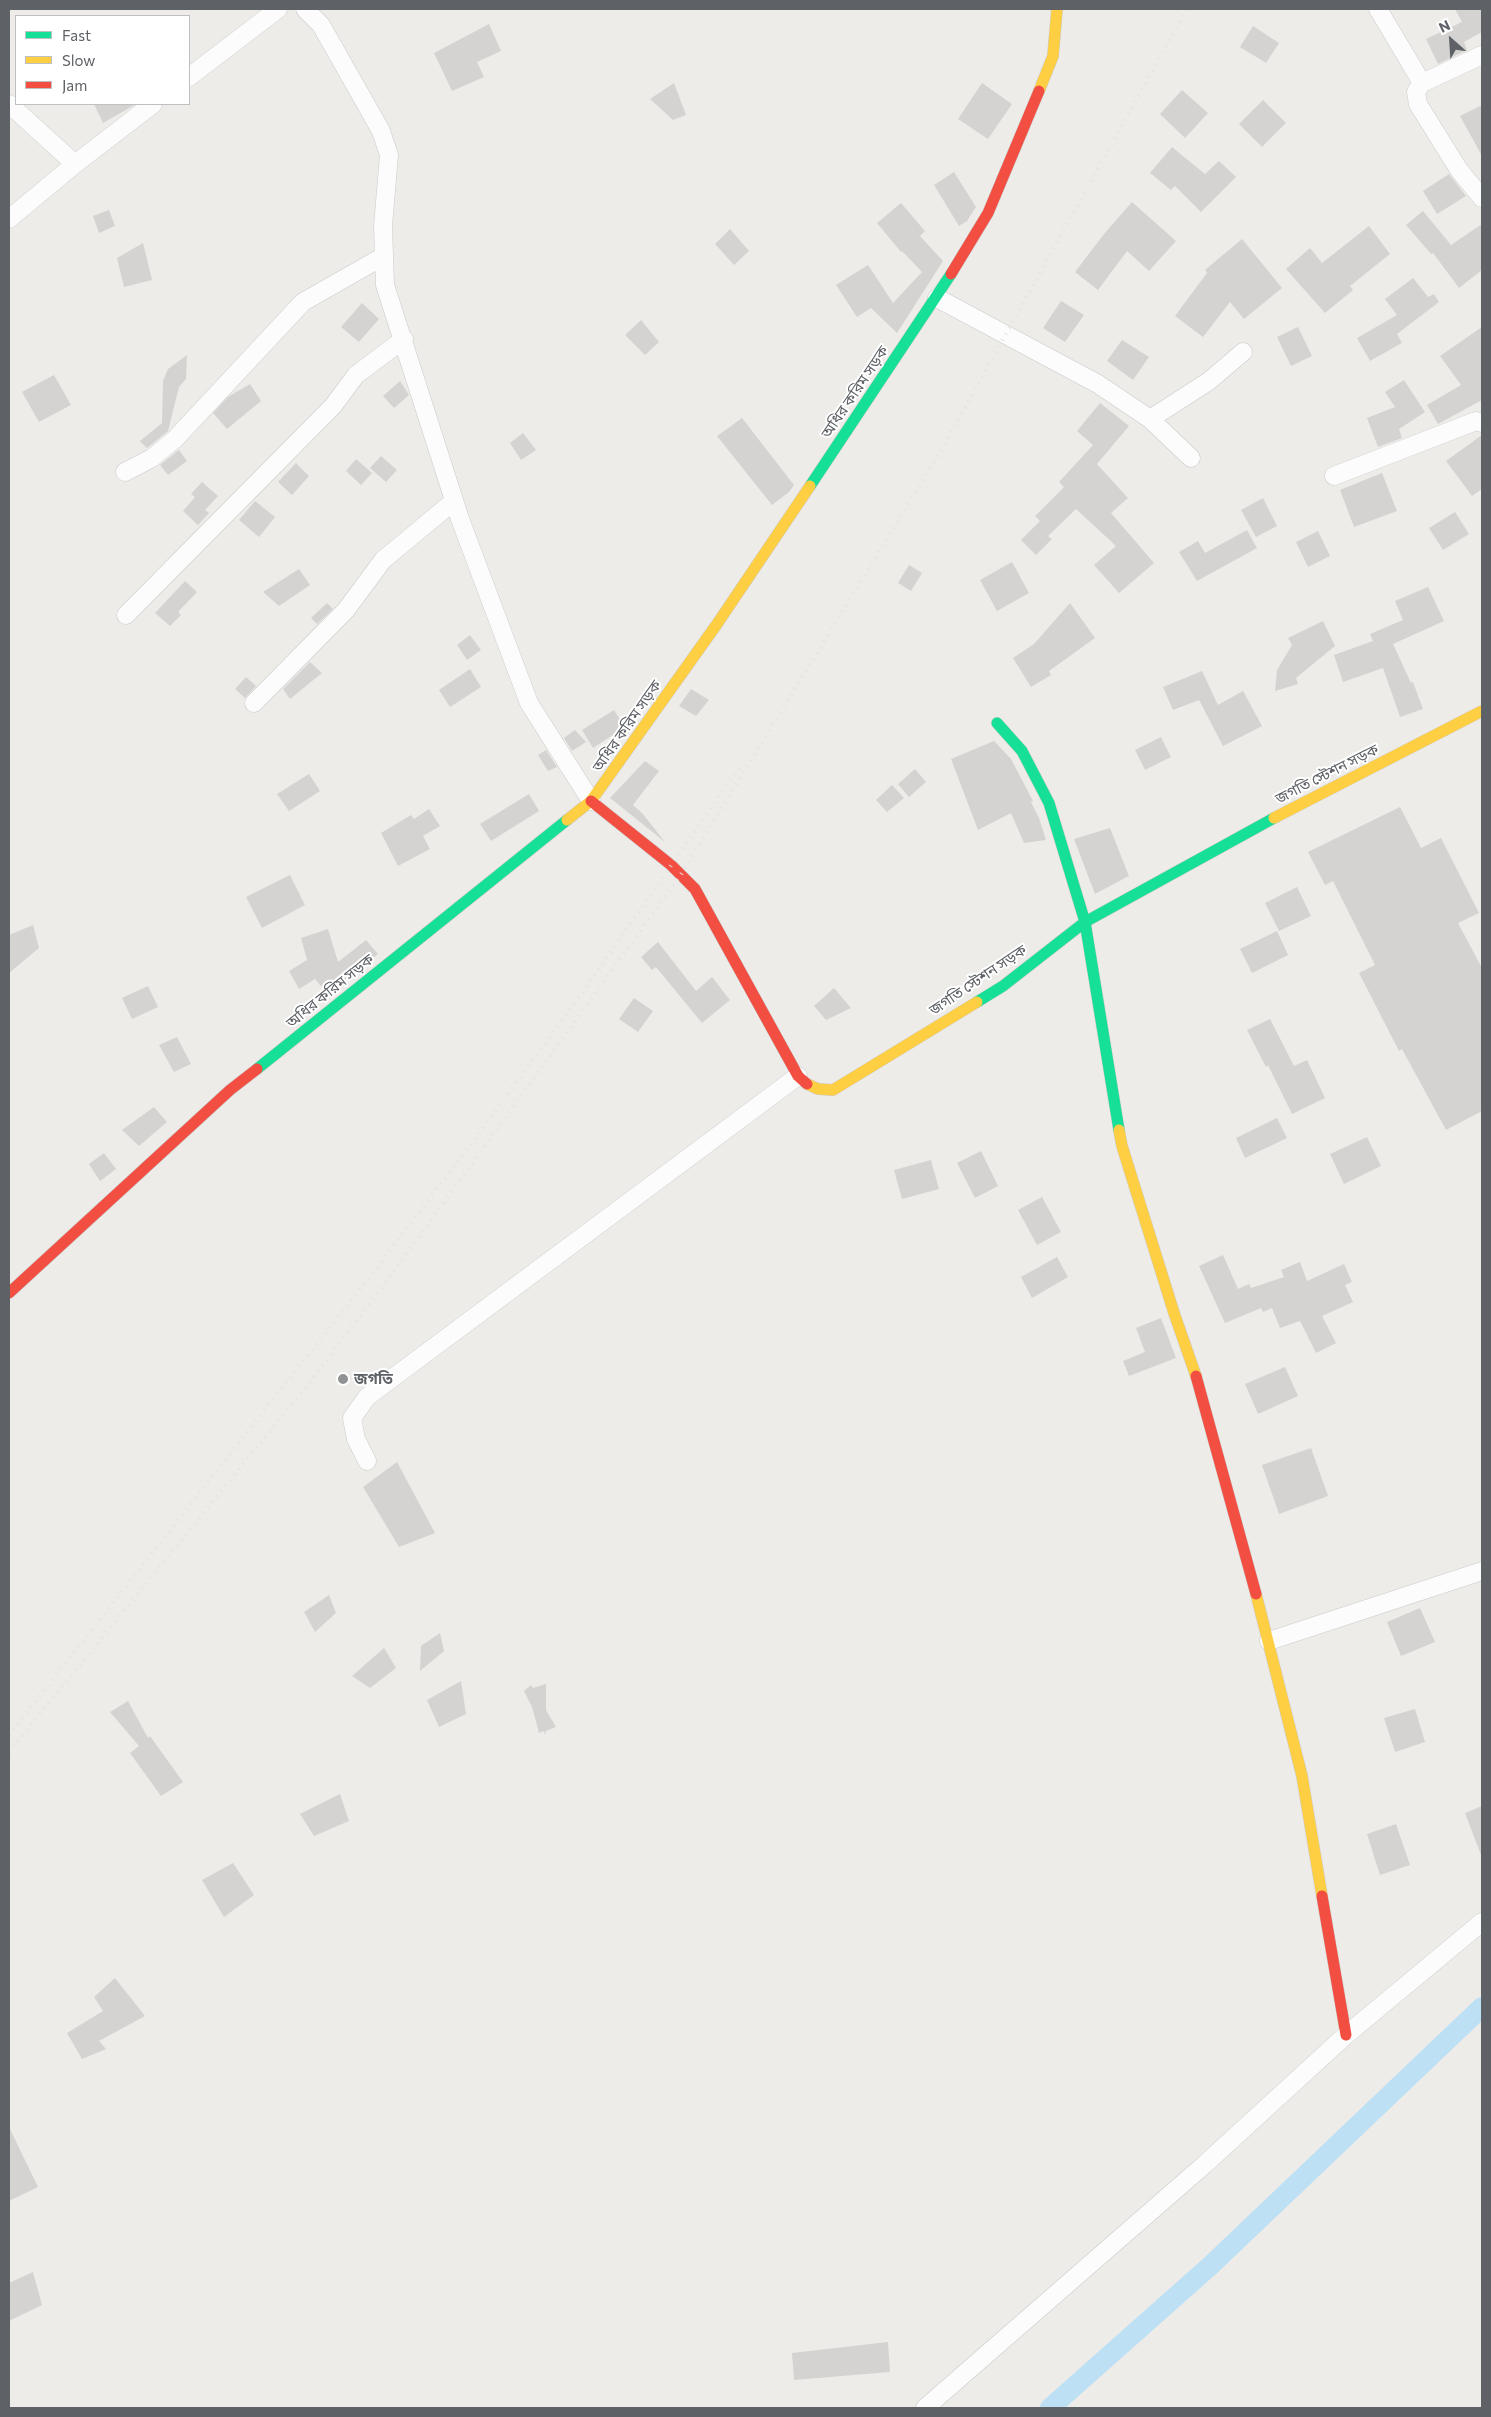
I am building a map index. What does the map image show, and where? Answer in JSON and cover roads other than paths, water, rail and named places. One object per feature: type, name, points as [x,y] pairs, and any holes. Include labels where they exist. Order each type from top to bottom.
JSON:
[{"type":"street","points":[[190,76],[278,9]]},
{"type":"street","points":[[305,9],[321,25],[380,131],[389,155],[383,226],[385,285],[404,339],[454,501],[529,704],[591,801]]},
{"type":"street","name":"অধির করিম সড়ক","points":[[9,1293],[230,1090],[591,801],[717,624],[936,298],[988,213],[1053,56],[1057,9]]},
{"type":"street","points":[[1378,9],[1422,83]]},
{"type":"street","points":[[1482,55],[1422,83],[1416,92],[1418,104],[1459,170],[1482,198]]},
{"type":"street","points":[[9,104],[75,164]]},
{"type":"street","points":[[9,219],[75,164],[152,105]]},
{"type":"street","points":[[125,472],[152,458],[175,439],[303,302],[384,256]]},
{"type":"street","points":[[936,298],[1098,384],[1150,419],[1191,458]]},
{"type":"street","points":[[126,615],[333,406],[356,376],[404,339]]},
{"type":"street","points":[[1150,419],[1209,381],[1243,352]]},
{"type":"street","points":[[1334,476],[1476,421],[1482,423]]},
{"type":"street","points":[[254,702],[346,610],[383,560],[454,501]]},
{"type":"street","name":"জগতি স্টেশন সড়ক","points":[[591,801],[671,865],[695,890],[798,1076],[805,1084],[814,1088],[833,1090],[1003,986],[1085,922],[1218,847],[1482,711]]},
{"type":"street","points":[[997,723],[1022,751],[1049,802],[1085,922],[1122,1146],[1174,1313],[1200,1386],[1270,1641],[1302,1776],[1346,2035]]},
{"type":"street","points":[[367,1461],[356,1439],[352,1418],[367,1397],[798,1076]]},
{"type":"street","points":[[1270,1641],[1482,1571]]},
{"type":"street","points":[[924,2408],[1204,2165],[1346,2035],[1482,1922]]},
{"type":"waterway","points":[[1050,2408],[1210,2266],[1482,2007]]},
{"type":"railway","points":[[9,1752],[310,1382],[395,1270],[680,876],[939,454],[1187,9]]},
{"type":"railway","points":[[9,1735],[375,1270],[477,1136],[585,989],[741,765]]},
{"type":"place","name":"জগতি","points":[[343,1379]]}]
